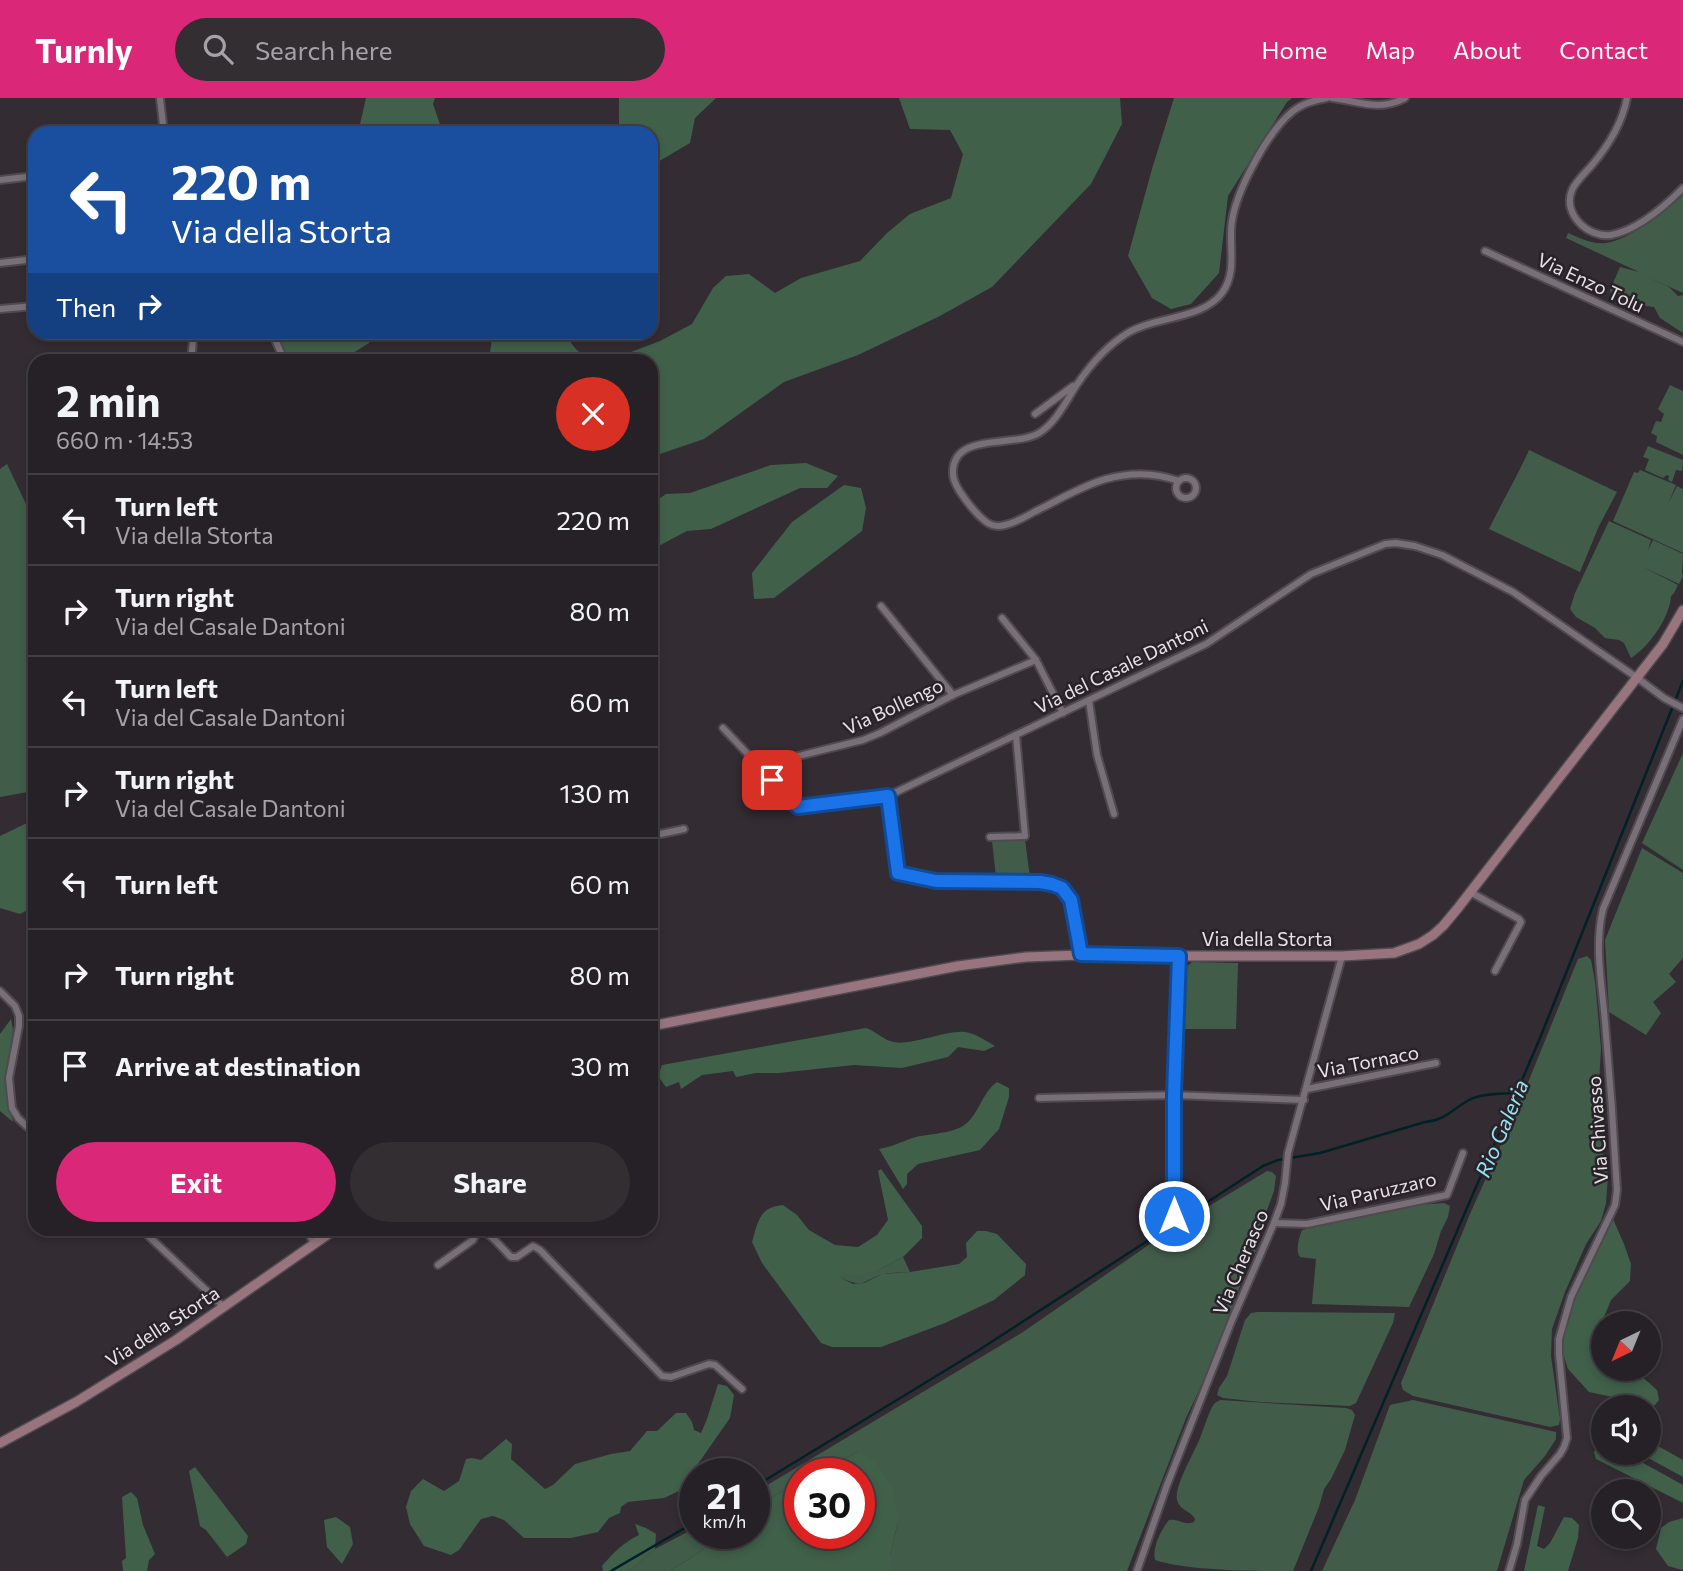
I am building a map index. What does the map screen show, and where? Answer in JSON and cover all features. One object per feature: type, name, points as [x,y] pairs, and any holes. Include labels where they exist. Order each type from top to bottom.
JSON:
[{"type":"main road","name":"Via della Storta","points":[[658,1025],[958,966],[1026,957],[1081,954],[1342,956],[1394,953],[1419,944],[1443,926],[1470,892],[1663,644],[1683,610]]},
{"type":"main road","name":"Via della Storta","points":[[0,1443],[76,1402],[176,1340],[326,1236]]},
{"type":"street","points":[[160,98],[163,126]]},
{"type":"street","points":[[1179,481],[1145,474],[1119,475],[1084,487],[1004,526],[990,525],[982,519],[955,485],[953,469],[958,457],[972,445],[1026,438],[1040,432],[1107,348],[1126,334],[1148,324],[1205,307],[1217,298],[1226,285],[1231,270],[1232,218],[1242,187],[1251,168],[1293,111],[1308,103],[1329,98],[1379,106],[1405,98]]},
{"type":"street","points":[[1627,98],[1620,124],[1572,190],[1570,201],[1576,219],[1592,233],[1616,233],[1650,216],[1683,188]]},
{"type":"street","points":[[0,180],[28,177]]},
{"type":"street","name":"Via Enzo Tolu","points":[[1485,251],[1683,342]]},
{"type":"street","points":[[0,263],[28,261]]},
{"type":"street","points":[[0,309],[28,307]]},
{"type":"street","points":[[1035,414],[1078,383]]},
{"type":"street","name":"Via del Casale Dantoni","points":[[758,766],[798,807],[888,796],[1206,644],[1311,574],[1385,544],[1415,546],[1435,552],[1495,582],[1636,677]]},
{"type":"street","points":[[881,606],[953,695]]},
{"type":"street","points":[[1002,618],[1036,660],[1063,713]]},
{"type":"street","name":"Via Bollengo","points":[[758,766],[863,740],[953,695],[1036,660]]},
{"type":"street","points":[[1636,677],[1664,698],[1680,706]]},
{"type":"street","points":[[1089,701],[1097,755],[1114,814]]},
{"type":"street","name":"Via Chivasso","points":[[1509,1571],[1525,1500],[1564,1447],[1567,1438],[1559,1339],[1571,1297],[1615,1205],[1617,1190],[1598,954],[1601,919],[1608,896],[1683,719]]},
{"type":"street","points":[[723,728],[758,766]]},
{"type":"street","points":[[990,837],[1025,836],[1016,735]]},
{"type":"street","points":[[888,796],[898,873],[936,881],[1040,882],[1058,886],[1071,900],[1081,954]]},
{"type":"street","points":[[658,835],[684,829]]},
{"type":"street","points":[[1470,892],[1521,922],[1495,971]]},
{"type":"street","points":[[1174,1216],[1174,1096],[1179,956]]},
{"type":"street","name":"Via Cherasco","points":[[1137,1571],[1167,1485],[1281,1204],[1289,1153],[1342,956]]},
{"type":"street","points":[[0,991],[15,1006],[19,1016],[9,1078],[12,1108],[28,1127]]},
{"type":"street","name":"Via Tornaco","points":[[1307,1089],[1436,1063]]},
{"type":"street","points":[[1039,1098],[1174,1096],[1304,1100]]},
{"type":"street","name":"Via Paruzzaro","points":[[1274,1223],[1307,1224],[1447,1195],[1463,1153]]},
{"type":"street","points":[[147,1236],[224,1307]]},
{"type":"street","points":[[310,1236],[314,1244]]},
{"type":"street","points":[[438,1265],[475,1236]]},
{"type":"street","points":[[491,1236],[511,1256],[517,1256],[533,1246],[540,1250],[662,1376],[671,1377],[715,1364],[742,1389]]},
{"type":"green space","points":[[366,98],[435,98],[433,104],[441,126],[360,126]]},
{"type":"green space","points":[[619,98],[716,98],[695,118],[690,143],[658,162],[658,126],[619,126]]},
{"type":"green space","points":[[899,98],[1120,98],[1122,124],[1091,184],[992,287],[938,317],[858,355],[784,382],[704,439],[658,455],[658,354],[626,354],[660,341],[692,324],[713,288],[726,276],[749,274],[775,293],[801,278],[860,261],[910,214],[951,198],[963,154],[950,130],[910,129]]},
{"type":"green space","points":[[1174,98],[1292,98],[1228,196],[1219,273],[1191,304],[1171,309],[1152,298],[1128,256]]},
{"type":"green space","points":[[1683,195],[1683,293],[1643,275],[1669,287],[1678,296],[1683,295],[1683,333],[1660,318],[1654,307],[1639,305],[1627,295],[1617,298],[1611,295],[1610,290],[1620,267],[1639,272],[1566,238],[1568,233],[1596,243],[1616,240],[1647,224]]},
{"type":"green space","points":[[278,340],[369,340],[369,343],[352,354],[285,354]]},
{"type":"green space","points":[[492,340],[570,340],[581,354],[490,354]]},
{"type":"green space","points":[[1670,385],[1683,391],[1683,455],[1656,442],[1657,436],[1651,433],[1656,421],[1661,422],[1664,414],[1658,409]]},
{"type":"green space","points":[[1648,446],[1683,460],[1682,471],[1676,470],[1672,482],[1667,475],[1663,478],[1645,470],[1649,459],[1643,457]]},
{"type":"green space","points":[[1529,450],[1617,492],[1580,572],[1489,529]]},
{"type":"green space","points":[[806,463],[838,476],[827,488],[800,488],[711,529],[687,531],[658,546],[658,499],[666,494],[690,493],[771,465]]},
{"type":"green space","points":[[7,464],[28,508],[28,792],[0,797],[0,469]]},
{"type":"green space","points":[[1640,470],[1676,485],[1668,504],[1677,486],[1683,489],[1683,553],[1613,521],[1634,472],[1638,473]]},
{"type":"green space","points":[[844,485],[861,488],[866,508],[862,531],[774,598],[754,599],[752,573],[792,522]]},
{"type":"green space","points":[[1609,521],[1651,540],[1648,550],[1653,540],[1683,554],[1683,576],[1679,584],[1643,567],[1678,585],[1657,631],[1645,647],[1631,658],[1624,643],[1605,638],[1595,628],[1576,617],[1570,609]]},
{"type":"green space","points":[[1683,753],[1683,870],[1642,843]]},
{"type":"green space","points":[[28,824],[28,910],[20,914],[0,908],[0,836]]},
{"type":"green space","points":[[1025,839],[1030,878],[996,877],[992,841]]},
{"type":"green space","points":[[1642,848],[1683,873],[1683,958],[1669,974],[1676,982],[1653,1002],[1661,1013],[1646,1035],[1609,1012],[1605,940]]},
{"type":"green space","points":[[1587,956],[1591,960],[1595,981],[1601,1048],[1598,1102],[1603,1155],[1608,1175],[1606,1203],[1601,1221],[1586,1244],[1552,1329],[1551,1356],[1559,1425],[1550,1427],[1413,1396],[1403,1390],[1401,1383],[1578,959]]},
{"type":"green space","points":[[1192,962],[1238,963],[1236,1029],[1183,1029],[1183,972]]},
{"type":"green space","points":[[11,1019],[13,1029],[6,1091],[13,1122],[0,1111],[0,1034]]},
{"type":"green space","points":[[866,1028],[898,1043],[965,1032],[995,1046],[984,1051],[958,1047],[948,1057],[902,1068],[854,1065],[736,1077],[733,1071],[702,1075],[681,1089],[679,1082],[666,1087],[658,1076],[662,1065]]},
{"type":"green space","points":[[997,1082],[1009,1088],[1009,1097],[999,1129],[980,1150],[918,1164],[907,1174],[907,1184],[903,1189],[879,1149],[963,1126]]},
{"type":"green space","points":[[881,1169],[922,1226],[922,1238],[903,1257],[880,1269],[858,1276],[843,1272],[841,1278],[853,1284],[864,1283],[882,1274],[959,1264],[967,1257],[966,1243],[977,1231],[997,1234],[1026,1264],[1025,1275],[994,1300],[945,1323],[881,1347],[832,1347],[821,1343],[762,1263],[752,1242],[764,1212],[783,1205],[797,1215],[809,1230],[835,1245],[858,1247],[877,1235],[888,1220],[878,1171]]},
{"type":"green space","points":[[1267,1171],[1276,1176],[1258,1246],[1243,1277],[1218,1350],[1186,1418],[1127,1571],[890,1571],[890,1555],[898,1522],[875,1482],[875,1458],[861,1458],[858,1452],[846,1458],[812,1458],[1023,1332],[1176,1226]]},
{"type":"green space","points":[[1444,1203],[1450,1206],[1448,1217],[1409,1307],[1312,1304],[1316,1259],[1300,1257],[1298,1244],[1302,1230],[1418,1205]]},
{"type":"green space","points":[[1613,1219],[1631,1264],[1630,1281],[1611,1300],[1606,1311],[1591,1311],[1591,1381],[1647,1381],[1657,1390],[1658,1395],[1603,1395],[1589,1392],[1568,1369],[1562,1350],[1565,1324],[1574,1295]]},
{"type":"green space","points":[[903,1257],[910,1272],[884,1274],[858,1284],[841,1278],[842,1272],[880,1269]]},
{"type":"green space","points":[[1251,1313],[1395,1313],[1393,1323],[1356,1403],[1350,1406],[1260,1402],[1217,1395],[1227,1376],[1245,1320]]},
{"type":"green space","points":[[718,1384],[727,1386],[734,1395],[730,1418],[702,1458],[679,1458],[679,1491],[664,1498],[628,1502],[621,1507],[620,1513],[609,1518],[598,1532],[571,1538],[524,1538],[504,1520],[493,1516],[481,1519],[459,1550],[451,1555],[424,1546],[410,1524],[406,1507],[411,1491],[423,1479],[444,1491],[459,1481],[466,1459],[481,1460],[506,1439],[512,1444],[511,1459],[545,1489],[575,1464],[630,1451],[647,1431],[657,1431],[676,1413],[686,1413],[694,1430],[701,1433]]},
{"type":"green space","points":[[1220,1400],[1346,1408],[1352,1410],[1355,1415],[1345,1450],[1324,1489],[1293,1571],[1203,1568],[1155,1560],[1158,1539],[1169,1520],[1194,1522],[1193,1516],[1178,1503],[1177,1494],[1210,1411]]},
{"type":"green space","points":[[1413,1400],[1556,1432],[1556,1439],[1545,1456],[1524,1480],[1497,1571],[1322,1571],[1355,1500],[1390,1405]]},
{"type":"green space","points":[[1661,1448],[1683,1460],[1683,1477],[1661,1465]]},
{"type":"green space","points":[[858,1452],[869,1458],[846,1458]]},
{"type":"green space","points":[[876,1462],[893,1489],[898,1522],[890,1555],[890,1571],[670,1571],[704,1549],[770,1549],[770,1499],[784,1491],[784,1549],[875,1549]]},
{"type":"green space","points":[[1608,1465],[1647,1465],[1683,1485],[1683,1503],[1661,1492],[1661,1479],[1636,1479]]},
{"type":"green space","points":[[195,1467],[248,1536],[246,1544],[227,1557],[200,1526],[189,1471]]},
{"type":"green space","points":[[784,1475],[784,1491],[770,1499],[770,1483]]},
{"type":"green space","points":[[131,1492],[137,1498],[143,1525],[155,1554],[149,1560],[147,1571],[123,1571],[122,1561],[126,1558],[122,1497]]},
{"type":"green space","points":[[1538,1505],[1545,1507],[1537,1546],[1544,1549],[1550,1543],[1564,1517],[1572,1518],[1579,1525],[1568,1571],[1524,1571]]},
{"type":"green space","points":[[336,1517],[350,1527],[353,1544],[342,1564],[327,1547],[324,1520]]},
{"type":"green space","points":[[1683,1518],[1682,1570],[1668,1566],[1656,1549],[1661,1549],[1661,1528],[1669,1522]]},
{"type":"green space","points":[[635,1524],[656,1534],[655,1549],[629,1571],[603,1571],[602,1566],[615,1552],[639,1535]]},
{"type":"green space","points":[[679,1536],[679,1549],[704,1549],[670,1571],[629,1571],[655,1549]]},
{"type":"waterway","name":"Rio Galeria","points":[[1311,1571],[1540,1038],[1683,681]]},
{"type":"waterway","points":[[770,1477],[979,1350],[1263,1166],[1278,1160],[1320,1153],[1439,1119],[1476,1097],[1516,1093]]},
{"type":"waterway","points":[[611,1571],[679,1531]]},
{"type":"route","points":[[772,780],[798,807],[888,796],[898,873],[936,881],[1040,882],[1062,888],[1071,900],[1081,954],[1179,956],[1174,1096],[1174,1216]]}]
